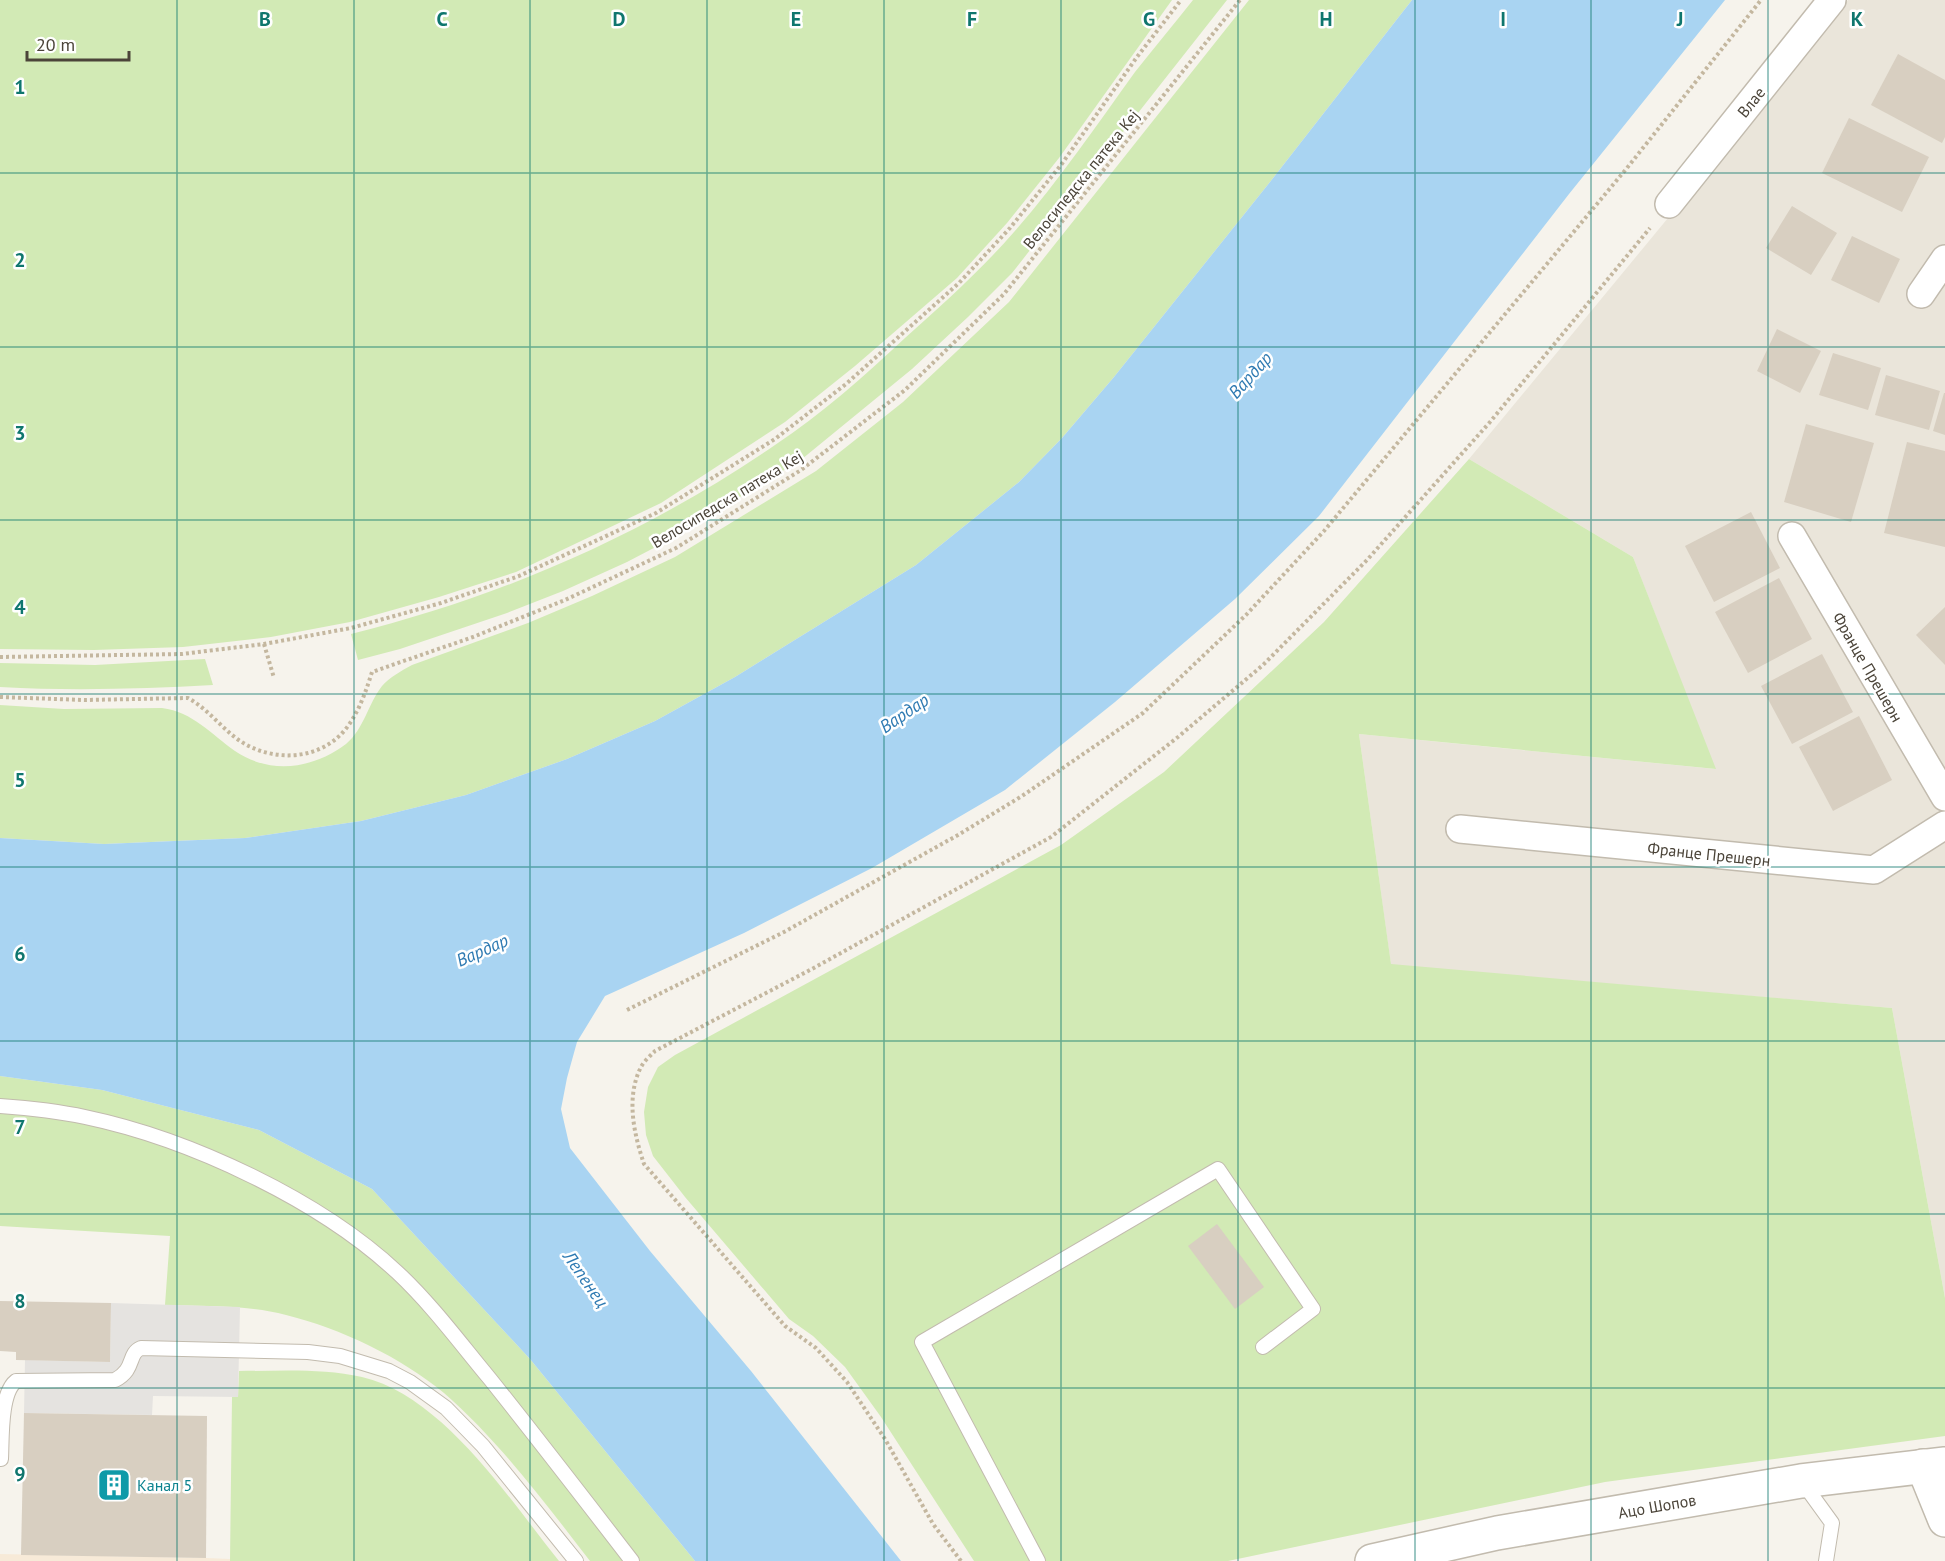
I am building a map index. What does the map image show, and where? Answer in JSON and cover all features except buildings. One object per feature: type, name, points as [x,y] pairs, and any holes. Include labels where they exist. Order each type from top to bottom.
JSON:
[{"type":"street","name":"Влае","points":[[1669,204],[1832,0]]},
{"type":"street","points":[[1921,294],[1945,259]]},
{"type":"street","name":"Франце Прешерн","points":[[1792,536],[1945,797]]},
{"type":"street","name":"Францe Прешерн","points":[[1460,829],[1874,870],[1945,825]]},
{"type":"street","points":[[1934,1465],[1945,1520]]},
{"type":"street","name":"Ацо Шопов","points":[[1372,1561],[1497,1533],[1801,1481],[1934,1465]]},
{"type":"lane","points":[[0,1106],[83,1116],[142,1132],[253,1177],[286,1194],[336,1225],[398,1273],[434,1312],[632,1561]]},
{"type":"lane","points":[[1038,1561],[922,1342],[1218,1169],[1313,1309],[1263,1347]]},
{"type":"lane","points":[[1,1459],[6,1397],[12,1384],[16,1381],[115,1380],[127,1371],[133,1354],[141,1348],[308,1352],[340,1356],[364,1362],[410,1382],[446,1408],[483,1446],[576,1561]]},
{"type":"lane","points":[[1801,1481],[1832,1523],[1826,1561]]},
{"type":"path","points":[[0,657],[182,654],[264,644],[351,628],[441,603],[519,576],[656,513],[775,439],[846,384],[967,275],[1010,228],[1061,165],[1137,57],[1181,0]]},
{"type":"path","name":"Велосипедска патека Кеј","points":[[0,697],[84,700],[188,698],[200,705],[244,744],[264,752],[296,756],[326,747],[347,727],[356,713],[372,672],[473,637],[565,600],[676,548],[801,470],[904,390],[1004,294],[1240,0]]},
{"type":"path","points":[[627,1010],[784,932],[958,835],[1022,796],[1143,713],[1246,615],[1324,531],[1627,168],[1761,0]]},
{"type":"path","points":[[961,1561],[933,1524],[885,1439],[847,1382],[816,1348],[785,1326],[644,1164],[637,1143],[632,1115],[634,1090],[640,1068],[655,1050],[810,970],[1051,837],[1178,737],[1263,665],[1367,560],[1490,422],[1669,204]]},
{"type":"path","points":[[264,644],[274,678]]},
{"type":"shaded area","points":[[1848,0],[1945,0],[1945,1298],[1892,1008],[1391,965],[1359,734],[1715,769],[1633,557],[1469,459]]},
{"type":"shaded area","points":[[111,1303],[240,1307],[238,1397],[153,1396],[152,1415],[24,1413],[25,1360],[110,1362]]},
{"type":"shaded area","points":[[0,1554],[206,1558],[230,1559],[230,1561],[0,1561]]},
{"type":"green space","points":[[0,0],[1172,0],[1059,158],[1007,223],[957,278],[855,366],[785,422],[661,503],[516,572],[350,622],[271,637],[183,647],[94,650],[0,649]]},
{"type":"green space","points":[[1193,0],[1227,0],[1012,273],[912,369],[802,459],[671,539],[563,591],[507,613],[400,649],[358,660],[351,634],[464,601],[572,559],[675,507],[726,477],[826,408],[947,300],[1001,246],[1046,194],[1135,72]]},
{"type":"green space","points":[[1249,0],[1412,0],[1270,182],[1114,377],[1062,438],[1019,482],[916,565],[735,677],[655,721],[567,759],[466,795],[361,821],[245,838],[104,844],[0,838],[0,705],[64,709],[162,708],[173,710],[192,719],[248,759],[277,766],[306,764],[346,744],[362,724],[382,686],[412,665],[528,623],[675,557],[816,471],[903,402],[1009,302]]},
{"type":"green space","points":[[1469,459],[1633,557],[1716,769],[1359,734],[1391,964],[1892,1008],[1945,1298],[1945,1436],[1605,1482],[1228,1561],[974,1561],[881,1417],[845,1367],[813,1336],[789,1319],[653,1156],[646,1135],[644,1112],[648,1087],[658,1067],[675,1055],[1061,845],[1164,772],[1324,622]]},
{"type":"green space","points":[[205,659],[213,685],[106,689],[0,687],[0,663],[95,665]]},
{"type":"green space","points":[[0,1076],[102,1090],[259,1130],[372,1189],[530,1359],[695,1561],[590,1561],[484,1431],[427,1380],[370,1346],[307,1321],[256,1309],[165,1305],[170,1236],[0,1226]]},
{"type":"green space","points":[[239,1371],[332,1372],[362,1377],[392,1388],[420,1405],[447,1427],[496,1481],[559,1561],[230,1561],[232,1397],[238,1397]]},
{"type":"water","points":[[1412,0],[1725,0],[1569,194],[1319,516],[1235,599],[1115,702],[1005,790],[872,868],[744,933],[605,996],[577,1042],[561,1109],[570,1148],[650,1251],[751,1371],[901,1561],[695,1561],[530,1359],[372,1189],[259,1130],[102,1090],[0,1076],[0,838],[104,844],[245,838],[361,821],[466,795],[567,759],[655,721],[735,677],[916,565],[1019,482],[1062,438],[1114,377]]},
{"type":"place","name":"Канал 5","points":[[114,1485]]},
{"type":"water label","name":"Вардар","points":[[1250,375]]},
{"type":"water label","name":"Вардар","points":[[904,713]]},
{"type":"water label","name":"Вардар","points":[[482,950]]},
{"type":"water label","name":"Лепенец","points":[[586,1279]]}]
